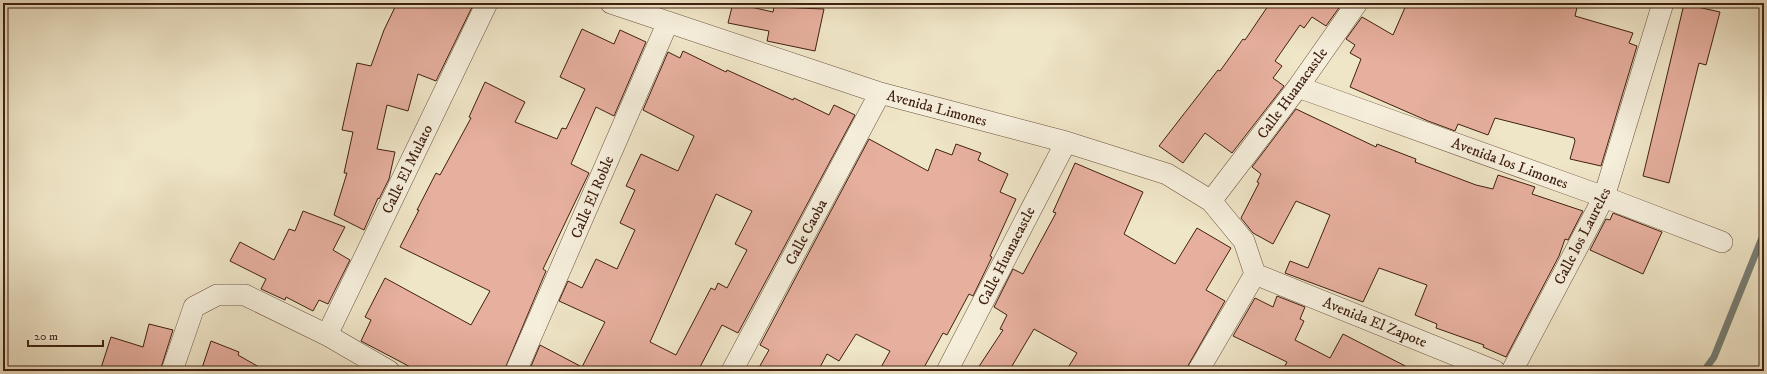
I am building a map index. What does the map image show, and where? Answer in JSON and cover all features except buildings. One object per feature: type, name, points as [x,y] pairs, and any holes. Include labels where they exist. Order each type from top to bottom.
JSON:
[{"type":"street","name":"Calle El Mulato","points":[[327,335],[487,3]]},
{"type":"street","name":"Avenida Limones","points":[[611,3],[880,93],[1066,142],[1167,174],[1211,201],[1244,241],[1255,274]]},
{"type":"street","name":"Calle Huanacastle","points":[[1211,201],[1298,87],[1357,3]]},
{"type":"street","name":"Calle los Laureles","points":[[1512,371],[1604,197],[1657,4]]},
{"type":"street","name":"Calle El Roble","points":[[516,371],[668,22]]},
{"type":"street","name":"Avenida los Limones","points":[[1298,87],[1604,197],[1722,242]]},
{"type":"street","name":"Calle Caoba","points":[[732,371],[880,93]]},
{"type":"street","name":"Calle Huanacastle","points":[[947,371],[1066,142]]},
{"type":"street","points":[[1198,371],[1255,274]]},
{"type":"street","name":"Avenida El Zapote","points":[[1255,274],[1495,371]]},
{"type":"street","points":[[172,371],[194,307],[217,295],[245,295],[327,335],[389,371]]},
{"type":"waterway","points":[[1704,371],[1714,357],[1764,233]]}]
